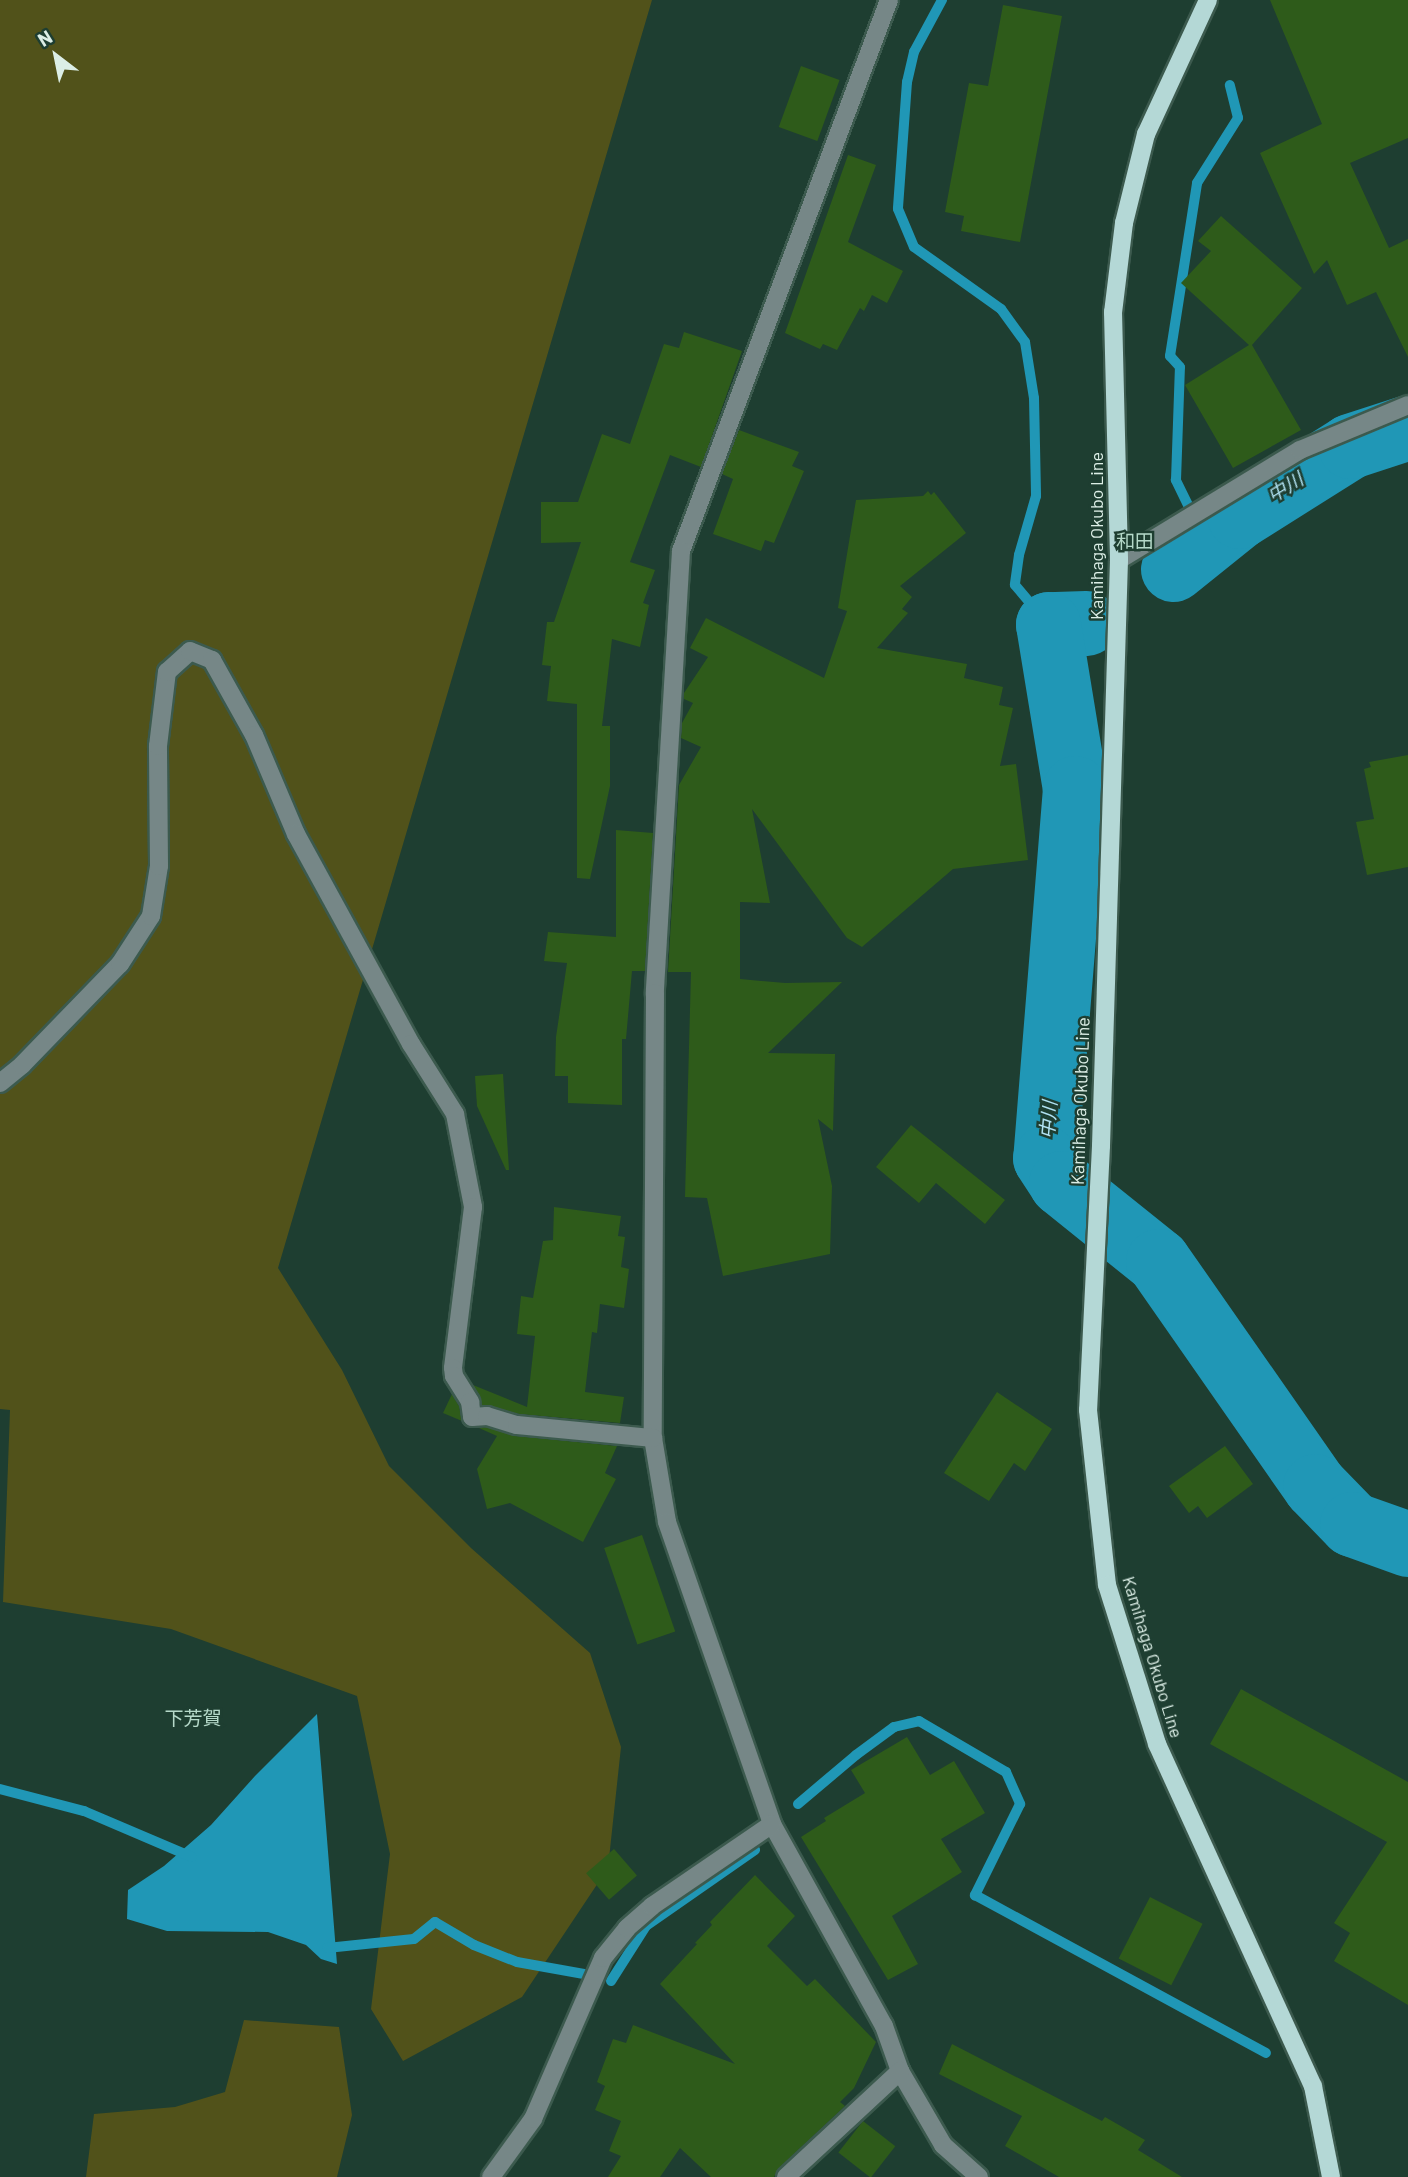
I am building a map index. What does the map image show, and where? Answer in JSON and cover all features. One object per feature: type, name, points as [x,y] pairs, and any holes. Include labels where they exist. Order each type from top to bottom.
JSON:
[{"type":"main road","name":"Kamihaga Okubo Line","points":[[1208,0],[1146,134],[1124,223],[1113,312],[1119,560],[1101,1146],[1088,1409],[1107,1585],[1157,1744],[1313,2086],[1331,2177]]},
{"type":"street","points":[[888,0],[681,551],[655,993],[653,1438],[667,1522],[772,1824],[884,2026],[900,2071],[943,2145],[979,2177]]},
{"type":"street","points":[[1119,560],[1300,450],[1408,405]]},
{"type":"street","points":[[0,1083],[22,1065],[120,964],[151,916],[159,866],[158,746],[167,672],[190,651],[212,660],[254,735],[296,834],[411,1044],[454,1114],[467,1166],[472,1207],[453,1368],[454,1376],[470,1402],[472,1417],[487,1416],[517,1425],[653,1438]]},
{"type":"street","points":[[491,2177],[533,2119],[603,1958],[627,1928],[652,1906],[772,1824]]},
{"type":"street","points":[[786,2177],[900,2071]]},
{"type":"shaded area","points":[[0,0],[652,0],[278,1268],[342,1370],[389,1466],[471,1548],[590,1653],[621,1747],[608,1868],[522,1997],[403,2061],[371,2009],[390,1854],[357,1696],[171,1629],[3,1602],[10,1410],[0,1409]]},
{"type":"shaded area","points":[[244,2020],[339,2027],[352,2115],[337,2177],[86,2177],[94,2114],[175,2107],[225,2092]]},
{"type":"water","points":[[317,1714],[337,1964],[321,1959],[306,1945],[268,1932],[167,1931],[127,1919],[128,1890],[164,1866],[211,1825]]},
{"type":"building","points":[[1270,0],[1408,0],[1408,138],[1350,163],[1389,248],[1408,239],[1408,357],[1376,292],[1347,305],[1327,260],[1314,274],[1260,153],[1322,124]]},
{"type":"building","points":[[1003,5],[1062,16],[1020,242],[961,231],[964,216],[945,212],[969,83],[988,86]]},
{"type":"building","points":[[801,66],[840,80],[817,141],[779,127]]},
{"type":"building","points":[[848,155],[876,165],[848,242],[903,271],[887,303],[872,295],[864,311],[860,308],[837,350],[823,344],[820,349],[785,333]]},
{"type":"building","points":[[1221,216],[1302,288],[1252,345],[1301,430],[1233,468],[1185,385],[1249,345],[1181,283],[1211,251],[1198,241]]},
{"type":"building","points":[[684,332],[742,351],[701,467],[670,455],[630,562],[655,570],[643,603],[649,605],[640,647],[612,639],[602,726],[610,726],[610,786],[590,879],[577,878],[577,704],[547,701],[551,666],[542,665],[547,622],[554,622],[581,542],[541,543],[541,502],[578,502],[602,434],[630,444],[664,344],[679,348]]},
{"type":"building","points":[[739,430],[799,452],[792,466],[804,471],[774,543],[765,540],[761,551],[713,534],[733,479],[722,474]]},
{"type":"building","points":[[928,491],[931,495],[934,492],[966,533],[900,586],[912,597],[902,609],[908,613],[877,648],[967,664],[964,678],[1003,687],[999,705],[1013,708],[1000,766],[1016,764],[1028,860],[953,869],[862,947],[847,938],[752,809],[770,903],[740,902],[740,979],[785,983],[842,982],[768,1053],[835,1054],[833,1131],[818,1119],[832,1186],[830,1254],[723,1276],[707,1198],[685,1197],[691,972],[668,972],[679,785],[701,747],[681,738],[682,723],[693,703],[684,699],[684,693],[708,657],[690,648],[706,618],[824,678],[847,611],[838,608],[856,500],[923,496]]},
{"type":"building","points":[[1408,755],[1408,867],[1367,875],[1356,822],[1374,819],[1364,769],[1371,767],[1369,762]]},
{"type":"building","points":[[616,830],[653,833],[645,971],[632,971],[626,1039],[622,1039],[622,1105],[568,1103],[568,1076],[555,1076],[556,1037],[567,963],[544,961],[548,932],[616,937]]},
{"type":"building","points":[[503,1074],[509,1170],[506,1170],[477,1106],[475,1076]]},
{"type":"building","points":[[911,1125],[1005,1200],[985,1224],[936,1183],[919,1203],[876,1167]]},
{"type":"building","points":[[554,1207],[621,1216],[618,1236],[625,1237],[621,1267],[629,1269],[624,1308],[600,1304],[597,1333],[592,1332],[585,1392],[624,1397],[620,1423],[519,1414],[482,1405],[473,1385],[527,1407],[535,1336],[517,1334],[521,1296],[533,1298],[543,1241],[553,1240]]},
{"type":"building","points":[[997,1392],[1052,1429],[1025,1471],[1014,1463],[989,1501],[944,1473]]},
{"type":"building","points":[[452,1394],[459,1406],[462,1421],[443,1413]]},
{"type":"building","points":[[486,1427],[516,1436],[617,1446],[605,1473],[616,1479],[583,1542],[510,1503],[487,1509],[477,1469],[497,1436],[479,1428]]},
{"type":"building","points":[[1225,1446],[1253,1484],[1207,1518],[1198,1506],[1189,1513],[1169,1486]]},
{"type":"building","points":[[642,1535],[675,1631],[637,1644],[604,1548]]},
{"type":"building","points":[[1241,1689],[1408,1782],[1408,2005],[1334,1961],[1350,1933],[1334,1923],[1387,1842],[1210,1744]]},
{"type":"building","points":[[907,1737],[930,1775],[954,1761],[985,1813],[941,1839],[962,1872],[892,1916],[918,1964],[888,1980],[801,1837],[826,1821],[824,1818],[865,1793],[851,1770]]},
{"type":"building","points":[[614,1849],[637,1875],[609,1900],[586,1873]]},
{"type":"building","points":[[755,1875],[795,1916],[767,1946],[807,1986],[815,1979],[876,2042],[854,2088],[840,2102],[845,2106],[778,2169],[774,2177],[711,2177],[680,2148],[660,2177],[608,2177],[621,2156],[609,2151],[621,2121],[595,2110],[605,2086],[597,2082],[613,2039],[626,2043],[633,2025],[735,2064],[660,1984],[697,1944],[695,1943],[712,1925],[710,1922]]},
{"type":"building","points":[[1150,1897],[1203,1924],[1171,1985],[1119,1958]]},
{"type":"building","points":[[952,2044],[1102,2121],[1105,2117],[1145,2140],[1138,2150],[1182,2177],[1059,2177],[1005,2146],[1022,2116],[939,2074]]},
{"type":"building","points":[[863,2121],[895,2146],[871,2177],[838,2153]]},
{"type":"waterway","points":[[942,0],[914,52],[907,82],[898,209],[914,247],[1001,309],[1025,342],[1034,398],[1036,496],[1019,555],[1015,585],[1048,624]]},
{"type":"waterway","points":[[1188,505],[1176,480],[1180,367],[1170,356],[1197,183],[1238,118],[1230,85]]},
{"type":"waterway","name":"中川","points":[[1173,569],[1239,516],[1350,446],[1408,427]]},
{"type":"waterway","points":[[1200,530],[1206,542]]},
{"type":"waterway","name":"中川","points":[[1086,623],[1048,624],[1075,788],[1045,1158],[1061,1183],[1158,1261],[1315,1486],[1352,1524],[1408,1544]]},
{"type":"waterway","points":[[798,1804],[894,1727],[919,1721],[1006,1772],[1020,1804],[975,1895],[1266,2053]]},
{"type":"waterway","points":[[0,1789],[84,1811],[192,1857]]},
{"type":"waterway","points":[[611,1981],[646,1926],[755,1850]]},
{"type":"waterway","points":[[327,1948],[414,1939],[435,1922],[474,1945],[517,1962],[584,1974]]},
{"type":"district","name":"和田","points":[[1135,541]]},
{"type":"district","name":"下芳賀","points":[[193,1718]]}]
